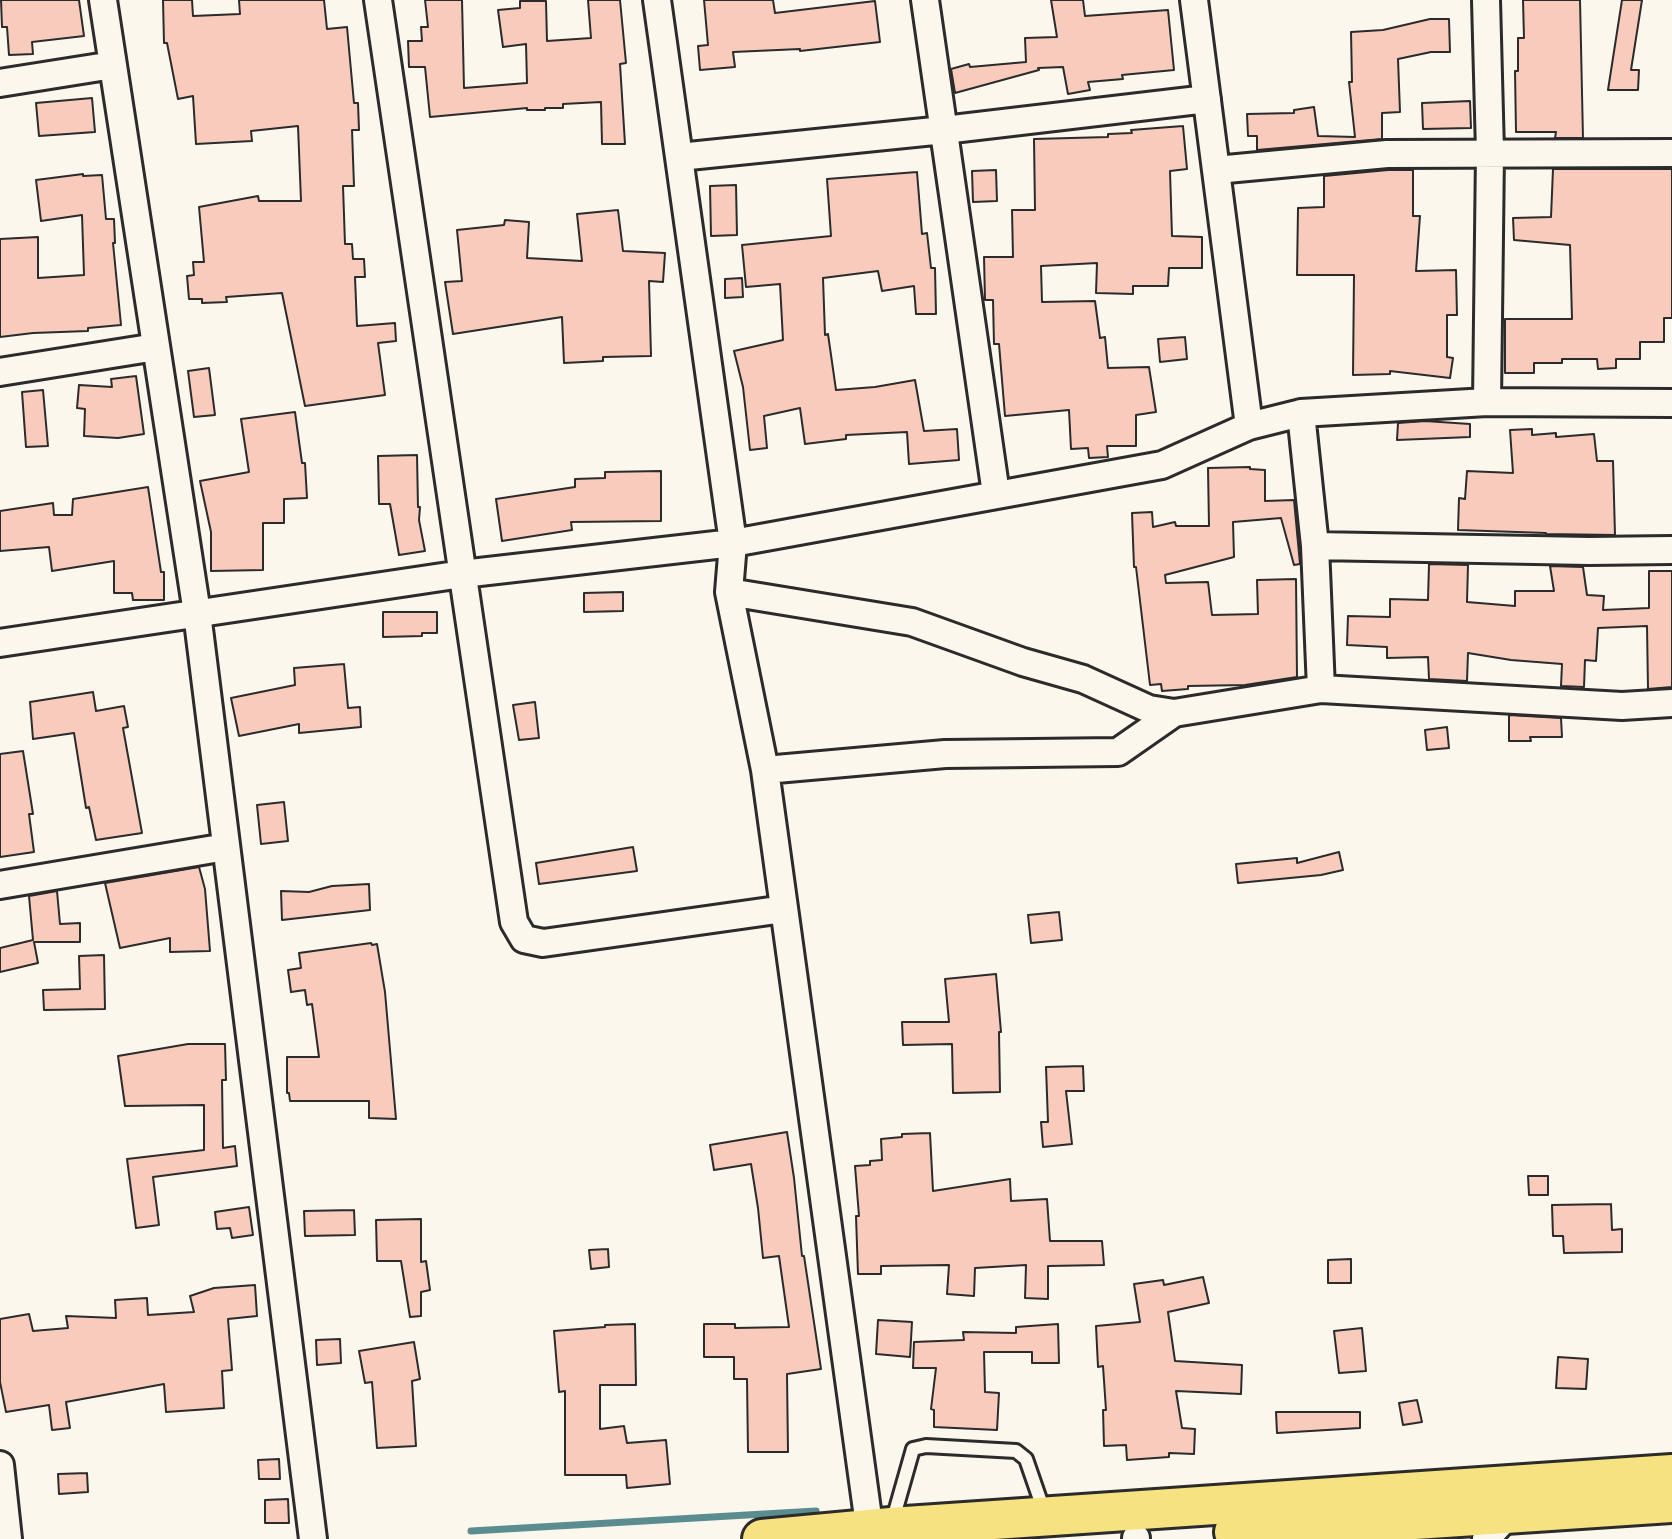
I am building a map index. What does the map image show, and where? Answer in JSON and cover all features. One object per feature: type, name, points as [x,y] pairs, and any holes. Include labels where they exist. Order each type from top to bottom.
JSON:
[{"type":"main road","points":[[762,1539],[1672,1474]]},
{"type":"main road","points":[[1127,1539],[1497,1527],[1672,1503]]},
{"type":"street","points":[[103,0],[197,613],[313,1539]]},
{"type":"street","points":[[378,0],[513,922],[524,939],[543,943],[784,909]]},
{"type":"street","points":[[657,0],[733,543],[729,592],[765,769],[878,1532]]},
{"type":"street","points":[[925,0],[996,494]]},
{"type":"street","points":[[1194,0],[1249,426]]},
{"type":"street","points":[[1486,0],[1490,152],[1487,402]]},
{"type":"street","points":[[0,83],[113,65]]},
{"type":"street","points":[[679,157],[1207,99]]},
{"type":"street","points":[[1216,170],[1387,153],[1672,153]]},
{"type":"street","points":[[0,372],[156,347]]},
{"type":"street","points":[[0,643],[462,574],[733,543],[1162,465],[1249,426],[1301,413],[1487,402],[1672,403]]},
{"type":"street","points":[[1301,413],[1315,546],[1321,689]]},
{"type":"street","points":[[1315,546],[1672,550]]},
{"type":"street","points":[[729,592],[912,622],[1023,662],[1083,679],[1149,709],[1174,713],[1321,689],[1622,706],[1672,703]]},
{"type":"street","points":[[765,769],[945,754],[1118,752],[1174,713]]},
{"type":"street","points":[[0,885],[226,846]]},
{"type":"street","points":[[0,1465],[8,1539]]},
{"type":"lane","points":[[878,1532],[913,1449],[926,1446],[1016,1451],[1026,1459],[1046,1517]]},
{"type":"building","points":[[1,0],[79,0],[84,36],[32,42],[33,54],[9,55],[7,27],[2,27]]},
{"type":"building","points":[[163,0],[192,0],[193,16],[240,14],[239,0],[324,0],[327,29],[347,27],[354,103],[358,103],[359,130],[352,130],[354,186],[343,186],[345,244],[352,244],[353,259],[364,259],[365,277],[355,277],[357,326],[395,323],[396,341],[378,343],[385,395],[305,406],[282,293],[226,297],[227,302],[202,303],[202,299],[189,299],[187,276],[194,275],[193,262],[204,262],[199,207],[258,196],[259,201],[301,201],[298,126],[251,131],[252,141],[196,144],[193,96],[178,99],[167,43],[164,43]]},
{"type":"building","points":[[425,0],[462,0],[464,88],[527,83],[526,44],[503,47],[498,10],[520,8],[520,1],[546,1],[547,41],[591,38],[588,0],[620,0],[626,63],[620,64],[625,144],[602,144],[601,102],[563,104],[563,108],[545,110],[527,108],[430,117],[425,67],[409,67],[408,41],[422,41],[421,27],[428,27]]},
{"type":"building","points":[[704,0],[773,0],[775,13],[875,1],[880,42],[800,51],[733,52],[735,67],[700,70],[698,46],[708,45]]},
{"type":"building","points":[[1051,0],[1083,0],[1085,16],[1168,10],[1174,70],[1122,75],[1123,79],[1088,82],[1090,90],[1068,94],[1063,67],[1038,68],[1039,70],[955,93],[951,69],[969,64],[970,67],[1026,62],[1025,38],[1057,37]]},
{"type":"building","points":[[1523,0],[1580,0],[1583,138],[1555,138],[1556,132],[1516,132],[1515,71],[1518,71],[1518,38],[1524,38]]},
{"type":"building","points":[[1622,0],[1642,0],[1631,70],[1639,70],[1638,90],[1608,90]]},
{"type":"building","points":[[1430,19],[1449,19],[1450,52],[1431,52],[1398,59],[1400,112],[1382,113],[1382,139],[1257,150],[1257,136],[1248,136],[1247,114],[1294,113],[1294,110],[1314,107],[1318,136],[1355,137],[1349,82],[1352,82],[1351,32],[1383,30]]},
{"type":"building","points":[[92,98],[95,132],[39,136],[36,103]]},
{"type":"building","points":[[1470,101],[1471,128],[1423,129],[1422,103]]},
{"type":"building","points":[[1183,126],[1187,169],[1170,171],[1172,236],[1202,237],[1202,268],[1169,268],[1168,286],[1133,286],[1133,294],[1096,293],[1097,263],[1041,266],[1042,302],[1095,301],[1100,338],[1105,337],[1108,368],[1149,367],[1156,412],[1136,415],[1136,446],[1107,446],[1108,457],[1089,458],[1088,448],[1071,449],[1069,410],[1005,416],[999,344],[994,344],[993,300],[985,300],[984,257],[1013,257],[1012,210],[1035,210],[1034,139],[1108,137],[1108,134],[1132,133],[1131,130]]},
{"type":"building","points":[[1553,169],[1672,169],[1672,318],[1664,318],[1664,342],[1640,342],[1640,359],[1616,359],[1616,368],[1598,369],[1597,359],[1562,359],[1562,363],[1534,363],[1534,373],[1505,373],[1505,319],[1572,319],[1570,245],[1514,240],[1513,218],[1551,217]]},
{"type":"building","points":[[996,170],[997,201],[973,202],[972,171]]},
{"type":"building","points":[[1413,170],[1413,216],[1420,216],[1416,271],[1456,270],[1457,315],[1447,315],[1447,357],[1453,358],[1450,378],[1390,371],[1390,374],[1353,375],[1354,275],[1297,275],[1298,208],[1324,207],[1324,176]]},
{"type":"building","points":[[917,172],[922,234],[927,233],[931,268],[935,268],[936,314],[916,314],[914,286],[882,291],[878,271],[823,278],[825,335],[828,334],[836,390],[915,380],[924,431],[957,429],[959,460],[909,464],[907,432],[846,435],[846,439],[805,444],[800,408],[764,416],[767,448],[750,450],[743,387],[734,351],[783,340],[780,284],[746,287],[742,245],[831,236],[827,179]]},
{"type":"building","points":[[83,174],[102,175],[106,219],[114,219],[113,243],[121,325],[88,328],[88,331],[0,337],[0,239],[38,237],[38,278],[84,275],[82,215],[41,221],[36,180]]},
{"type":"building","points":[[736,185],[737,235],[711,236],[710,186]]},
{"type":"building","points":[[618,210],[623,251],[665,253],[663,282],[649,281],[651,356],[603,357],[603,361],[564,363],[562,317],[453,334],[445,282],[462,281],[457,230],[504,225],[505,220],[529,222],[527,258],[582,261],[577,214]]},
{"type":"building","points":[[742,278],[743,297],[725,298],[725,279]]},
{"type":"building","points":[[1185,337],[1187,359],[1160,362],[1158,339]]},
{"type":"building","points":[[209,368],[215,415],[194,417],[188,371]]},
{"type":"building","points":[[136,376],[144,434],[118,438],[84,436],[85,409],[77,408],[79,385],[112,387],[111,379]]},
{"type":"building","points":[[43,390],[48,446],[26,447],[22,392]]},
{"type":"building","points":[[295,412],[302,463],[305,463],[307,498],[284,499],[284,523],[263,523],[263,570],[211,571],[211,532],[200,481],[249,472],[241,419]]},
{"type":"building","points":[[1425,421],[1470,424],[1470,437],[1397,440],[1398,423]]},
{"type":"building","points":[[1532,429],[1532,435],[1556,433],[1556,437],[1594,434],[1597,461],[1613,461],[1615,535],[1458,530],[1459,498],[1465,499],[1467,471],[1513,473],[1510,430]]},
{"type":"building","points":[[417,455],[419,520],[425,551],[399,555],[390,504],[379,504],[378,456]]},
{"type":"building","points":[[1250,467],[1265,470],[1265,501],[1294,500],[1300,564],[1294,565],[1281,518],[1233,522],[1234,557],[1165,575],[1166,583],[1208,582],[1212,615],[1258,614],[1257,580],[1296,579],[1297,677],[1245,685],[1188,686],[1188,689],[1162,691],[1161,684],[1150,685],[1134,567],[1132,513],[1152,512],[1153,527],[1175,522],[1176,526],[1209,526],[1208,468]]},
{"type":"building","points":[[661,471],[661,521],[571,522],[572,530],[502,541],[496,499],[575,487],[575,479],[605,478],[605,472]]},
{"type":"building","points":[[148,487],[161,572],[164,572],[164,600],[133,600],[132,593],[114,593],[114,561],[52,571],[49,547],[0,551],[0,511],[53,503],[54,515],[72,515],[73,499]]},
{"type":"building","points":[[1429,564],[1468,565],[1467,602],[1515,606],[1515,591],[1554,591],[1550,566],[1583,567],[1587,595],[1604,596],[1603,610],[1649,608],[1649,571],[1672,571],[1672,687],[1648,689],[1647,626],[1598,628],[1596,661],[1585,660],[1584,687],[1561,686],[1562,664],[1468,653],[1467,681],[1429,679],[1428,657],[1387,658],[1387,647],[1347,645],[1348,616],[1390,617],[1390,599],[1428,600]]},
{"type":"building","points":[[623,592],[623,611],[584,612],[584,593]]},
{"type":"building","points":[[383,612],[437,612],[437,633],[383,637]]},
{"type":"building","points":[[344,664],[348,708],[360,707],[361,727],[299,733],[299,724],[239,736],[231,698],[295,685],[294,668]]},
{"type":"building","points":[[93,692],[96,711],[124,706],[128,727],[123,728],[142,833],[96,840],[89,807],[86,808],[74,733],[33,739],[30,702]]},
{"type":"building","points":[[535,702],[539,738],[519,740],[513,705]]},
{"type":"building","points":[[1509,715],[1561,718],[1562,737],[1530,737],[1531,741],[1509,741]]},
{"type":"building","points":[[1447,727],[1449,748],[1427,750],[1425,730]]},
{"type":"building","points":[[23,751],[33,814],[29,814],[34,852],[0,857],[0,754]]},
{"type":"building","points":[[284,802],[288,841],[261,844],[257,805]]},
{"type":"building","points":[[633,847],[637,871],[539,884],[536,863]]},
{"type":"building","points":[[1339,852],[1343,870],[1321,875],[1238,883],[1236,864],[1297,858],[1297,863]]},
{"type":"building","points":[[199,867],[205,889],[210,951],[170,952],[170,938],[120,948],[105,883]]},
{"type":"building","points":[[369,884],[370,910],[282,920],[281,891],[309,892],[332,886]]},
{"type":"building","points":[[57,891],[60,924],[80,923],[80,942],[34,942],[38,963],[0,972],[0,948],[33,940],[29,896]]},
{"type":"building","points":[[1059,912],[1062,940],[1031,943],[1028,915]]},
{"type":"building","points":[[377,944],[385,992],[396,1119],[369,1118],[369,1101],[290,1101],[287,1093],[287,1057],[319,1057],[312,1004],[307,1005],[305,990],[291,992],[288,970],[301,968],[299,953]]},
{"type":"building","points":[[104,955],[105,1009],[44,1010],[43,990],[80,989],[79,956]]},
{"type":"building","points":[[996,974],[1001,1032],[1000,1092],[953,1093],[952,1044],[903,1045],[902,1022],[949,1022],[945,979]]},
{"type":"building","points":[[188,1044],[225,1044],[226,1080],[222,1080],[223,1148],[235,1146],[237,1166],[153,1177],[159,1225],[136,1228],[127,1159],[204,1150],[204,1105],[125,1106],[118,1056]]},
{"type":"building","points":[[1083,1066],[1084,1091],[1066,1091],[1072,1144],[1043,1147],[1041,1122],[1048,1122],[1046,1067]]},
{"type":"building","points":[[787,1132],[802,1256],[821,1369],[787,1374],[788,1452],[748,1452],[747,1379],[734,1379],[734,1357],[704,1357],[704,1324],[735,1324],[735,1328],[789,1327],[779,1256],[763,1258],[751,1164],[714,1170],[710,1145]]},
{"type":"building","points":[[930,1133],[933,1191],[1010,1179],[1011,1201],[1047,1199],[1050,1241],[1102,1241],[1104,1265],[1048,1266],[1048,1299],[1025,1298],[1026,1265],[975,1268],[974,1296],[947,1294],[949,1265],[881,1266],[881,1274],[858,1274],[856,1216],[859,1216],[855,1166],[870,1165],[870,1161],[882,1160],[881,1139],[902,1137],[902,1134]]},
{"type":"building","points":[[1528,1176],[1548,1176],[1548,1195],[1529,1195]]},
{"type":"building","points":[[1611,1204],[1612,1230],[1622,1229],[1622,1252],[1564,1253],[1563,1236],[1553,1236],[1552,1205]]},
{"type":"building","points":[[249,1207],[253,1235],[232,1238],[230,1228],[217,1229],[215,1212]]},
{"type":"building","points":[[354,1210],[355,1235],[305,1236],[304,1211]]},
{"type":"building","points":[[421,1219],[421,1262],[426,1261],[430,1290],[421,1292],[421,1316],[410,1317],[401,1261],[377,1261],[376,1220]]},
{"type":"building","points":[[608,1249],[609,1267],[591,1269],[589,1250]]},
{"type":"building","points":[[1351,1259],[1351,1283],[1328,1283],[1328,1260]]},
{"type":"building","points":[[1203,1277],[1209,1303],[1168,1312],[1175,1361],[1242,1365],[1241,1394],[1176,1391],[1182,1428],[1195,1429],[1194,1454],[1169,1453],[1169,1457],[1127,1460],[1126,1445],[1104,1446],[1103,1410],[1106,1410],[1103,1366],[1098,1367],[1096,1326],[1140,1322],[1134,1284],[1163,1280],[1164,1285]]},
{"type":"building","points":[[255,1285],[257,1316],[228,1319],[232,1370],[222,1371],[224,1408],[166,1412],[164,1384],[66,1402],[70,1428],[52,1430],[49,1405],[6,1412],[0,1382],[0,1319],[29,1314],[33,1331],[68,1328],[66,1316],[116,1318],[115,1300],[147,1298],[148,1315],[194,1312],[190,1296],[214,1288]]},
{"type":"building","points":[[878,1320],[912,1322],[910,1357],[876,1354]]},
{"type":"building","points":[[635,1324],[636,1385],[600,1385],[600,1429],[624,1426],[627,1443],[666,1440],[670,1484],[627,1488],[626,1475],[565,1475],[565,1391],[559,1392],[554,1331]]},
{"type":"building","points":[[1058,1324],[1059,1363],[1032,1363],[1032,1352],[984,1352],[985,1392],[999,1393],[997,1430],[934,1427],[934,1410],[931,1409],[936,1368],[913,1368],[914,1342],[964,1340],[963,1332],[1016,1333],[1016,1327]]},
{"type":"building","points":[[1362,1328],[1366,1371],[1339,1373],[1334,1331]]},
{"type":"building","points":[[340,1339],[341,1363],[317,1365],[316,1340]]},
{"type":"building","points":[[414,1342],[420,1379],[412,1381],[416,1446],[377,1448],[372,1382],[365,1383],[359,1351]]},
{"type":"building","points":[[1558,1357],[1588,1359],[1586,1389],[1556,1388]]},
{"type":"building","points":[[1417,1400],[1422,1422],[1403,1425],[1399,1403]]},
{"type":"building","points":[[1276,1412],[1360,1412],[1360,1428],[1277,1433]]},
{"type":"building","points":[[279,1459],[280,1479],[259,1479],[258,1460]]},
{"type":"building","points":[[87,1473],[88,1492],[59,1494],[58,1474]]},
{"type":"building","points":[[288,1499],[289,1523],[265,1523],[265,1500]]},
{"type":"waterway","points":[[471,1531],[816,1511]]}]
